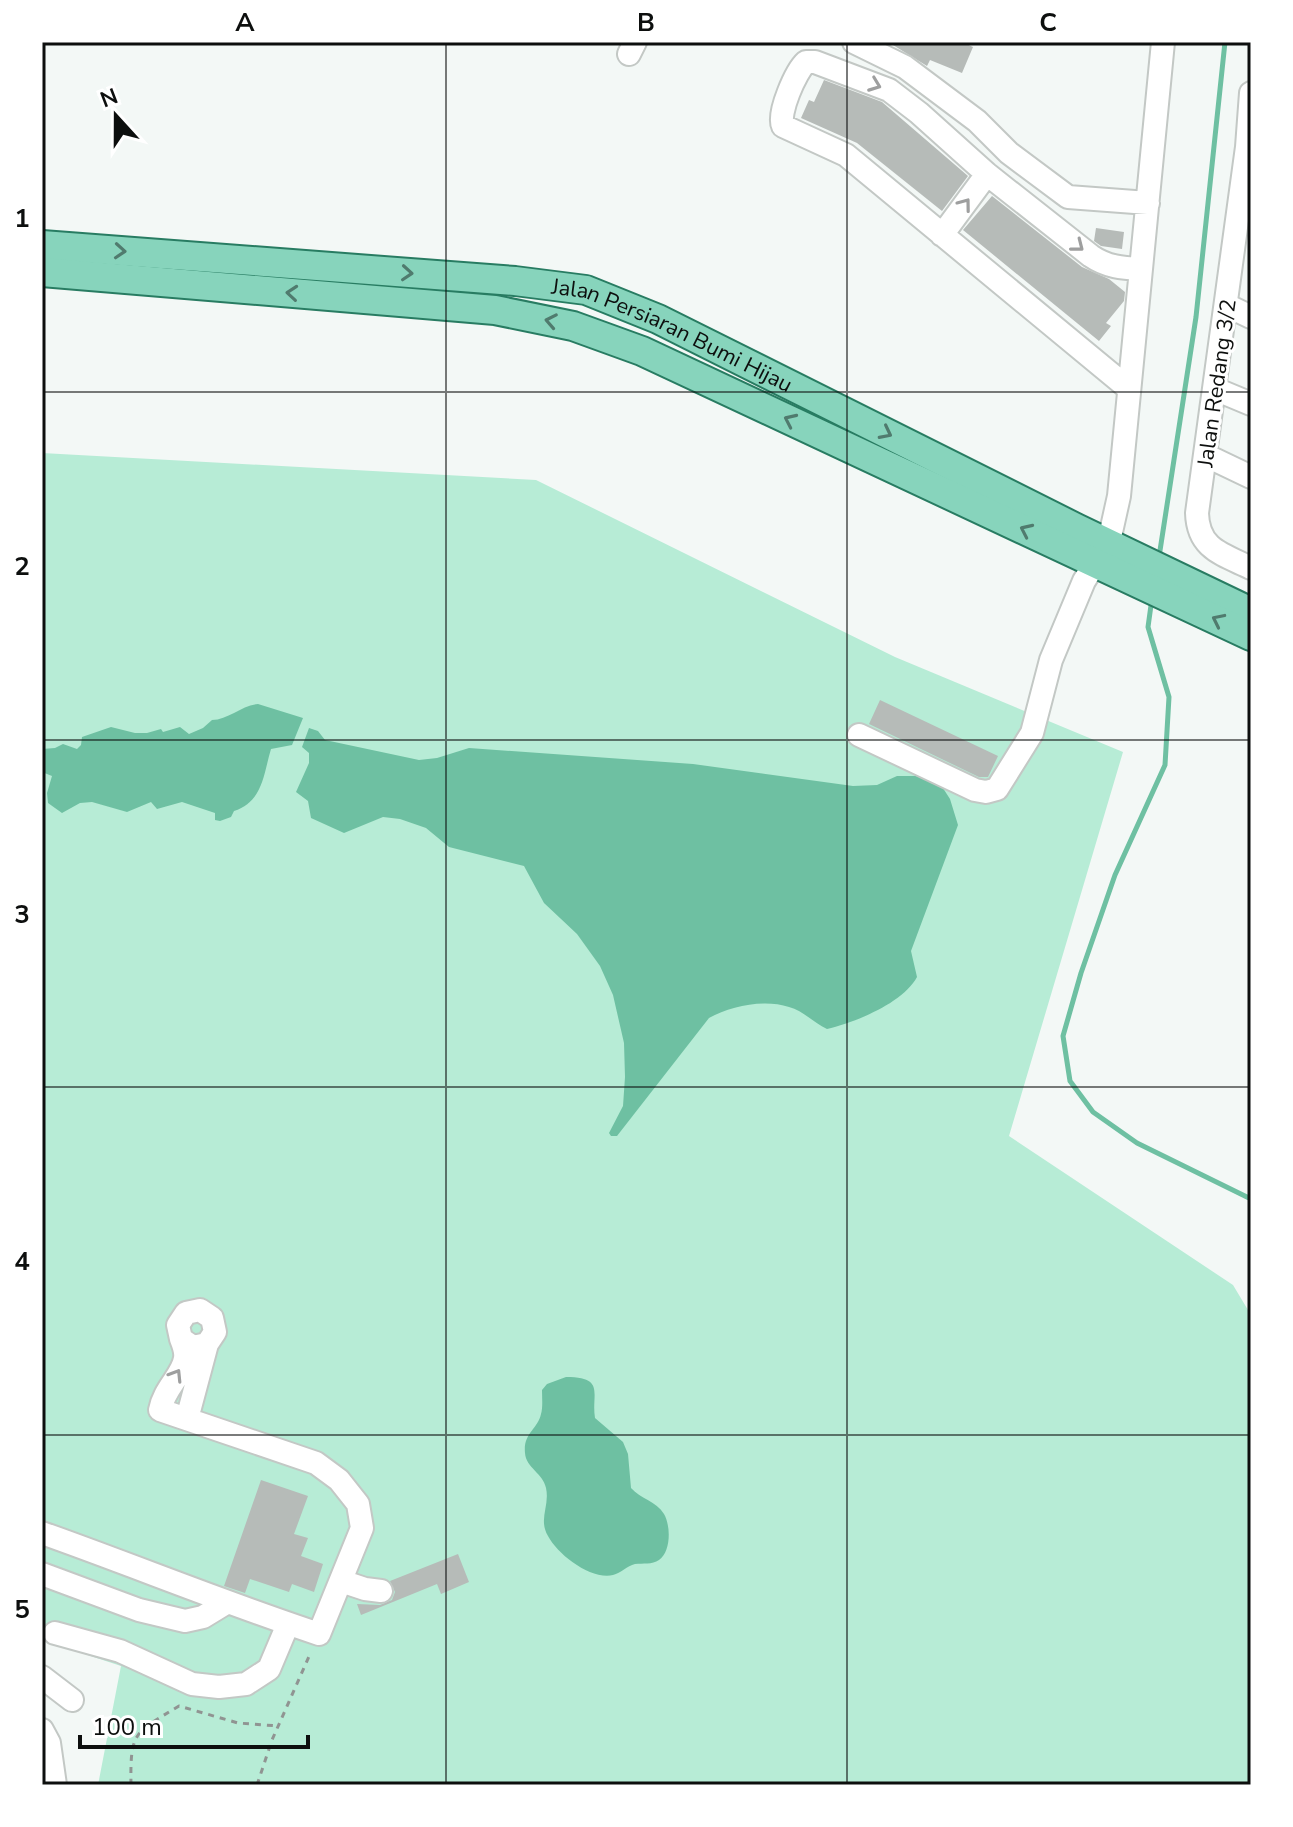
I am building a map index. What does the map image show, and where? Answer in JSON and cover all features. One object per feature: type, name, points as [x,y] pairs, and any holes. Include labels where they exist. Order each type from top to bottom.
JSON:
[{"type":"main road","name":"Jalan Persiaran Bumi Hijau","points":[[42,245],[515,281],[586,290],[658,319],[1076,528],[1114,558]]},
{"type":"main road","name":"Jalan Persiaran Bumi Hijau","points":[[42,272],[495,310],[573,326],[642,351],[1114,558],[1186,593],[1251,636]]},
{"type":"main road","name":"Jalan Persiaran Bumi Hijau","points":[[1186,593],[1251,612]]},
{"type":"street","points":[[854,42],[905,67],[977,121],[1009,153],[1068,197],[1148,203]]},
{"type":"street","points":[[859,735],[975,790],[986,792],[997,789],[1032,733],[1051,660],[1084,581],[1114,558],[1163,42]]},
{"type":"street","points":[[1128,388],[846,155],[783,126],[781,114],[803,64],[815,62],[889,90],[987,174],[1103,264],[1141,269]]},
{"type":"street","name":"Jalan Redang 3/2","points":[[1251,93],[1244,227],[1226,305],[1198,529],[1209,547],[1251,568]]},
{"type":"street","points":[[942,235],[987,174]]},
{"type":"street","points":[[1226,305],[1251,317]]},
{"type":"street","points":[[1215,389],[1251,404]]},
{"type":"street","points":[[1205,455],[1251,477]]},
{"type":"street","points":[[187,1419],[207,1344],[215,1332],[212,1318],[200,1310],[186,1313],[178,1325],[186,1356],[162,1397],[160,1410],[316,1463],[339,1480],[358,1504],[362,1528],[319,1634],[226,1603],[50,1536],[43,1575],[139,1610],[185,1621],[203,1617],[226,1603]]},
{"type":"street","points":[[181,1339],[193,1347],[207,1344]]},
{"type":"street","points":[[341,1581],[381,1591]]},
{"type":"street","points":[[55,1633],[120,1651],[192,1684],[219,1687],[246,1684],[269,1669],[288,1624]]},
{"type":"street","points":[[42,1677],[72,1700]]},
{"type":"street","points":[[42,1730],[49,1743],[55,1785]]},
{"type":"path","points":[[257,1785],[278,1726],[319,1634]]},
{"type":"path","points":[[131,1785],[130,1763],[134,1739],[142,1728],[179,1706],[238,1723],[278,1726]]},
{"type":"shaded area","points":[[42,453],[536,480],[895,657],[1123,752],[1009,1136],[1233,1285],[1251,1315],[1251,1785],[98,1785],[121,1666],[42,1640]]},
{"type":"shaded area","points":[[258,704],[303,718],[292,745],[271,749],[256,794],[231,817],[215,820],[215,813],[182,802],[157,809],[151,802],[127,812],[92,802],[80,803],[62,813],[48,803],[47,793],[52,776],[42,772],[42,749],[63,744],[77,749],[82,737],[111,727],[147,733],[180,727],[189,734],[212,720]]},
{"type":"shaded area","points":[[309,728],[318,731],[325,740],[419,760],[469,748],[693,764],[853,786],[877,785],[897,776],[916,776],[939,782],[950,799],[958,825],[911,951],[917,977],[890,1003],[851,1022],[827,1029],[794,1009],[769,1004],[737,1007],[709,1018],[617,1136],[611,1136],[609,1133],[623,1106],[624,1043],[613,995],[600,966],[577,934],[544,903],[524,866],[449,847],[426,828],[400,819],[383,817],[344,833],[311,818],[308,801],[296,792],[309,763],[309,753],[302,747]]},
{"type":"shaded area","points":[[566,1377],[587,1380],[592,1384],[595,1418],[623,1442],[628,1454],[631,1488],[664,1514],[669,1532],[668,1545],[656,1562],[635,1564],[613,1575],[595,1574],[567,1558],[545,1530],[546,1488],[542,1478],[528,1463],[525,1446],[541,1414],[542,1390],[547,1384]]},
{"type":"building","points":[[894,42],[962,42],[973,47],[962,73],[930,60],[927,66],[893,45]]},
{"type":"building","points":[[824,80],[882,102],[968,176],[942,211],[857,143],[801,118],[809,100],[814,102]]},
{"type":"building","points":[[992,196],[1082,267],[1109,279],[1125,292],[1124,301],[1106,323],[1111,326],[1099,341],[963,230]]},
{"type":"building","points":[[1096,228],[1124,232],[1122,249],[1101,246],[1094,241]]},
{"type":"building","points":[[880,700],[998,756],[988,777],[979,777],[869,724]]},
{"type":"building","points":[[261,1480],[308,1496],[294,1534],[308,1538],[301,1556],[323,1564],[314,1592],[292,1584],[289,1592],[250,1579],[245,1593],[224,1586]]},
{"type":"building","points":[[458,1554],[469,1582],[441,1594],[437,1584],[361,1615],[357,1604],[380,1605],[392,1600],[395,1592],[390,1581]]},
{"type":"waterway","points":[[1159,557],[1196,317],[1225,42]]},
{"type":"waterway","points":[[1152,598],[1148,627],[1169,697],[1165,765],[1115,875],[1081,973],[1063,1036],[1070,1081],[1093,1112],[1137,1143],[1251,1199]]}]
